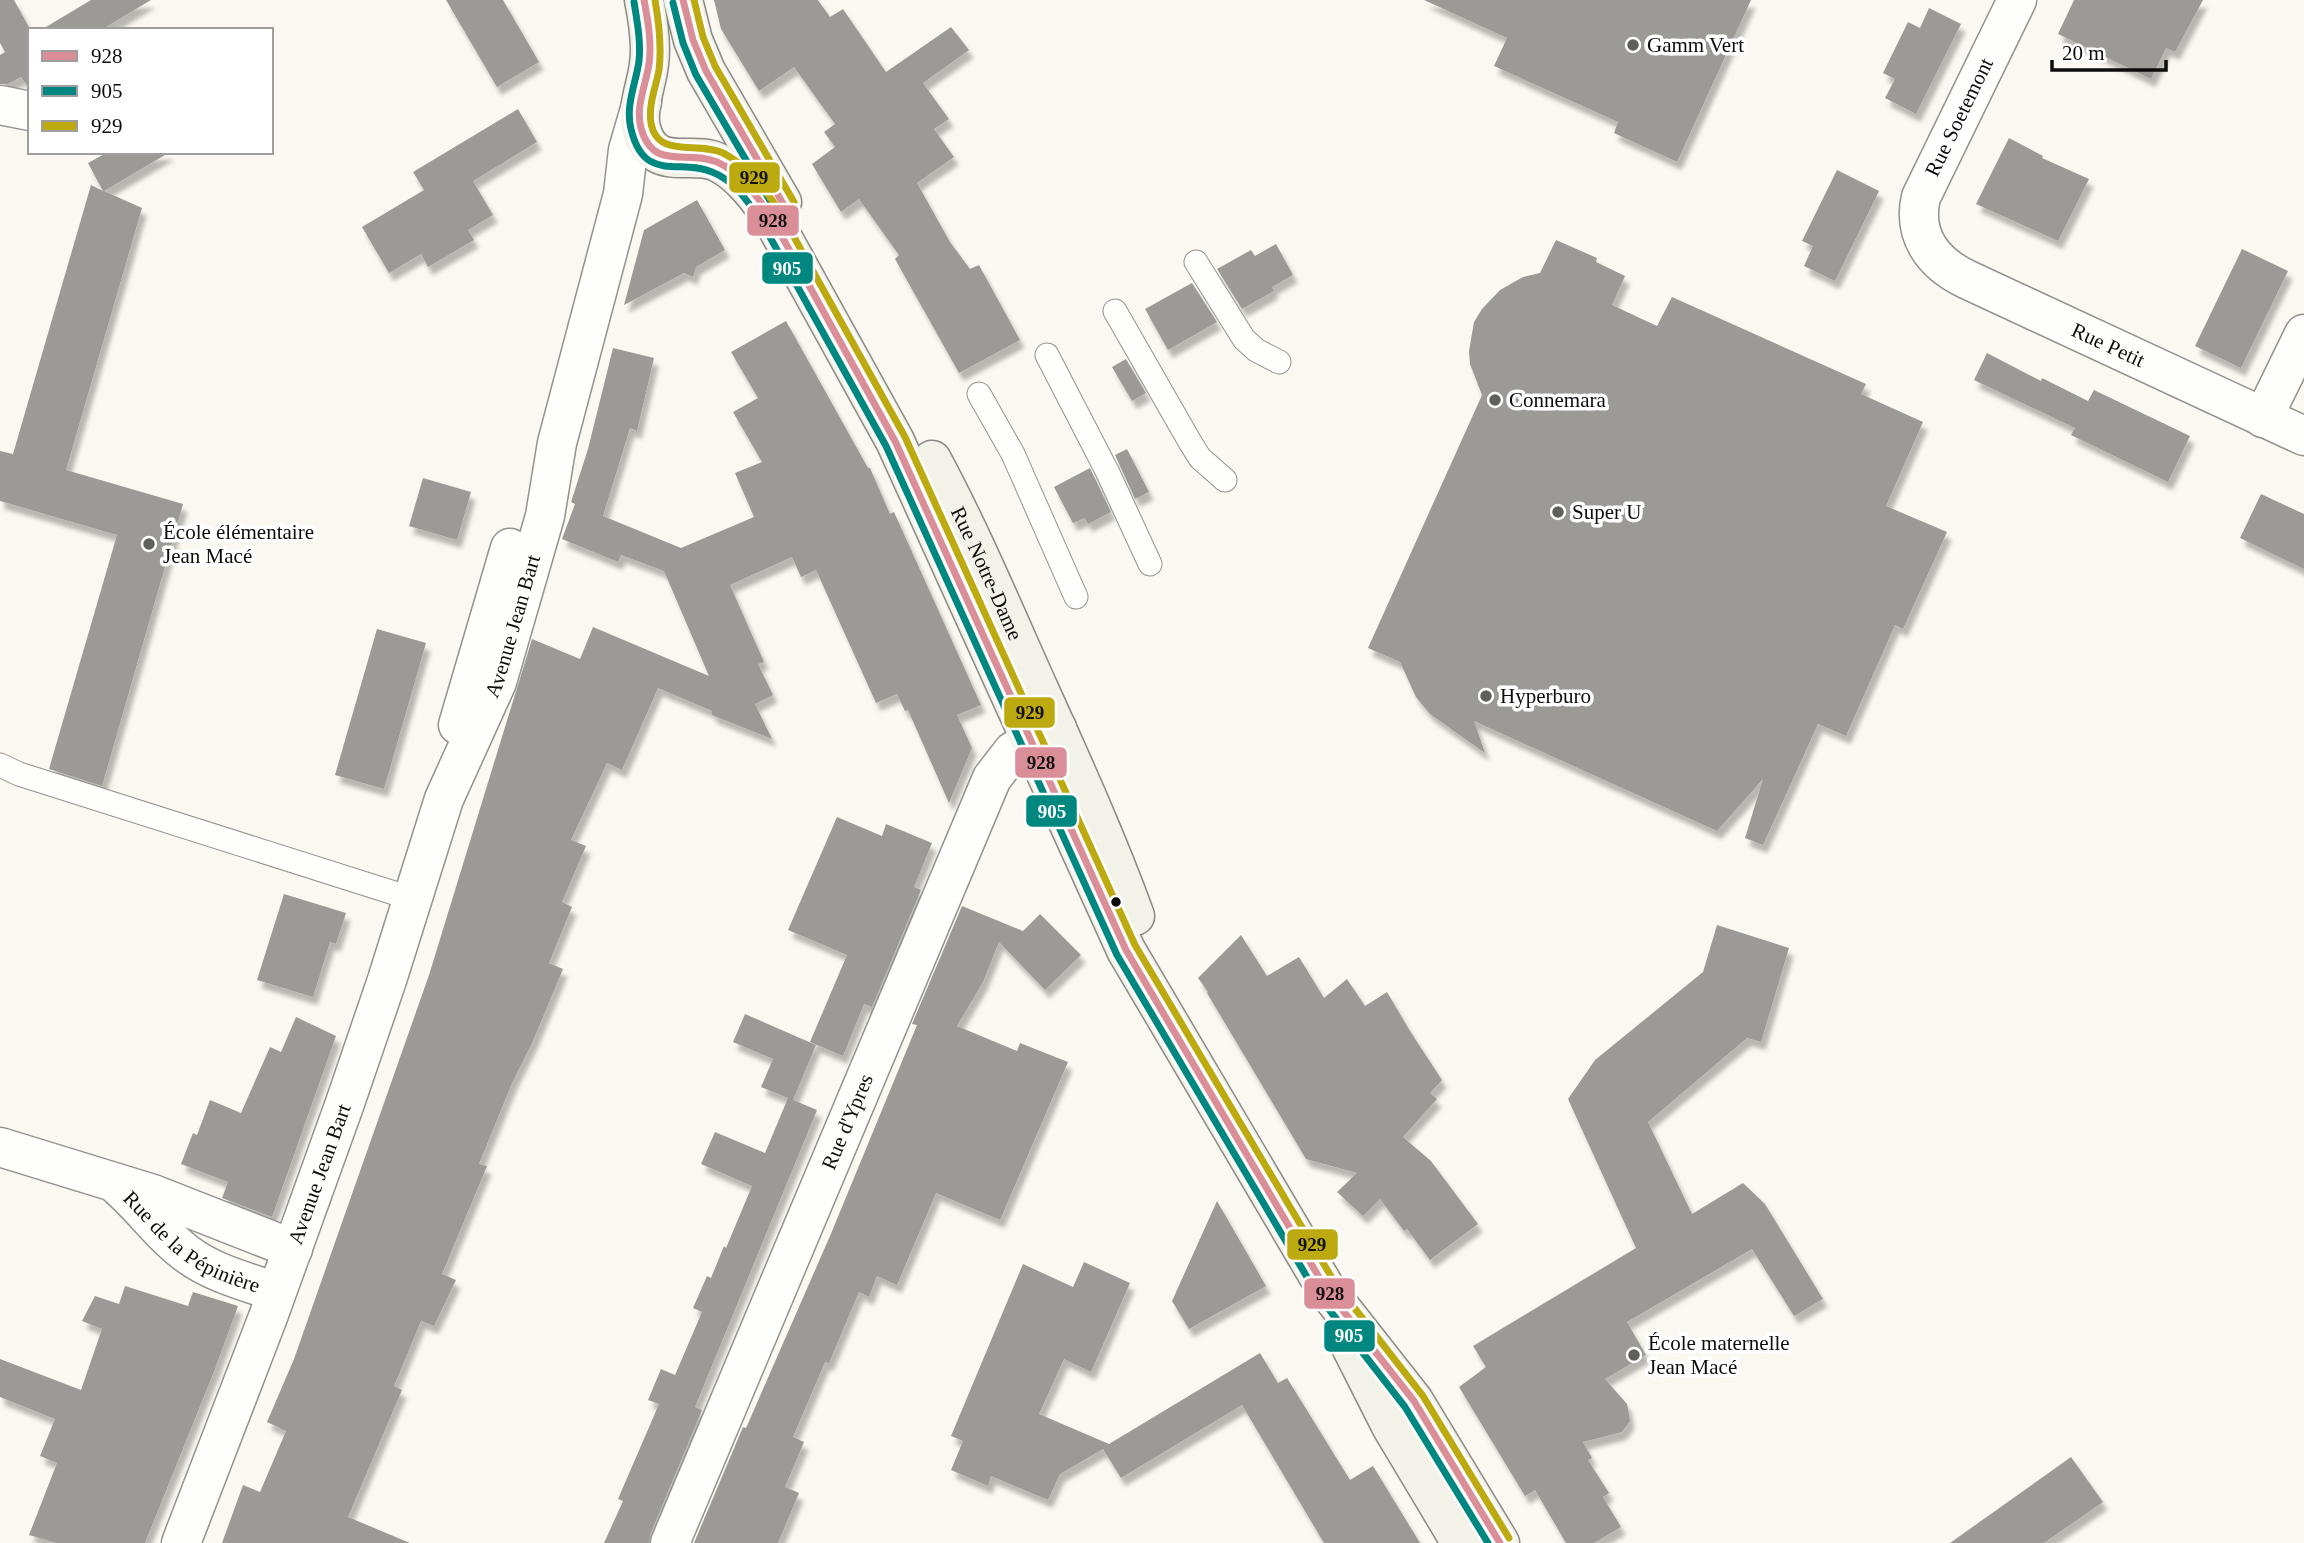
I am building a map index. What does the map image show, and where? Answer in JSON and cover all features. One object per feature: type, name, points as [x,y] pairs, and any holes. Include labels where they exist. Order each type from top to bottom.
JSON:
[{"type":"main road","name":"Rue Notre-Dame","points":[[644,0],[650,62],[640,122],[646,139],[659,153],[684,159],[704,158],[718,163],[747,186],[770,215],[895,441],[1044,734]]},
{"type":"main road","name":"Rue Notre-Dame","points":[[683,0],[699,56],[931,457],[979,555],[1113,926],[1325,1289],[1386,1418],[1461,1543]]},
{"type":"main road","points":[[684,159],[710,149],[725,131],[727,117],[724,101]]},
{"type":"main road","name":"Rue Notre-Dame","points":[[1325,1289],[1383,1359],[1419,1408],[1500,1543]]},
{"type":"street","name":"Rue Soetemont","points":[[1923,238],[1917,212],[1921,197],[2017,0]]},
{"type":"street","name":"Avenue Jean Bart","points":[[181,1543],[293,1249],[369,1034],[444,799],[497,682],[545,516],[557,443],[623,194],[628,150],[642,102]]},
{"type":"street","points":[[0,105],[28,111]]},
{"type":"street","points":[[623,194],[641,174],[684,159]]},
{"type":"street","name":"Rue Petit","points":[[1923,238],[1934,256],[1952,272],[2304,436]]},
{"type":"street","points":[[2263,418],[2304,334]]},
{"type":"street","name":"Rue d'Ypres","points":[[670,1543],[992,778],[1013,751],[1044,734]]},
{"type":"street","name":"Rue de la Pépinière","points":[[0,1147],[171,1200],[293,1249]]},
{"type":"street","name":"Rue de la Pépinière","points":[[114,1183],[192,1258],[276,1292]]},
{"type":"lane","points":[[1196,262],[1244,339],[1279,362]]},
{"type":"lane","points":[[1115,311],[1200,458],[1225,480]]},
{"type":"lane","points":[[1047,355],[1108,473],[1150,564]]},
{"type":"lane","points":[[979,394],[1013,454],[1076,597]]},
{"type":"lane","points":[[0,765],[32,778],[413,899]]},
{"type":"building","points":[[0,0],[14,0],[29,28],[28,86],[21,77],[8,84],[0,84],[0,55],[5,52],[0,43]]},
{"type":"building","points":[[91,0],[151,0],[104,28],[44,28]]},
{"type":"building","points":[[446,0],[503,0],[539,62],[497,87]]},
{"type":"building","points":[[714,0],[818,0],[830,17],[843,9],[886,72],[951,27],[969,50],[923,83],[949,119],[934,129],[954,157],[917,183],[950,242],[970,269],[979,265],[1020,340],[959,373],[895,259],[899,255],[859,199],[841,212],[812,164],[835,147],[824,132],[835,124],[794,67],[759,91],[721,29]]},
{"type":"building","points":[[1424,0],[1751,0],[1677,162],[1614,133],[1618,122],[1494,66],[1507,38]]},
{"type":"building","points":[[2074,0],[2203,0],[2175,52],[2166,48],[2151,79],[2058,34]]},
{"type":"building","points":[[1929,8],[1961,24],[1916,114],[1885,98],[1895,79],[1883,73],[1908,22],[1920,28]]},
{"type":"building","points":[[518,109],[537,142],[473,181],[493,215],[468,230],[474,240],[428,267],[421,254],[389,273],[362,227],[424,190],[413,172]]},
{"type":"building","points":[[2009,138],[2043,156],[2042,158],[2089,179],[2058,241],[1976,204]]},
{"type":"building","points":[[104,154],[167,154],[104,191],[142,208],[66,470],[183,504],[102,786],[49,769],[117,535],[0,501],[0,451],[13,454],[91,185],[103,191],[88,163]]},
{"type":"building","points":[[1837,170],[1879,191],[1835,281],[1804,266],[1813,246],[1802,241]]},
{"type":"building","points":[[697,200],[725,250],[696,267],[693,277],[684,273],[624,305],[644,230]]},
{"type":"building","points":[[1556,240],[1597,258],[1596,262],[1625,276],[1612,305],[1657,326],[1672,297],[1866,384],[1861,394],[1923,422],[1886,506],[1947,532],[1903,629],[1895,625],[1846,736],[1818,724],[1763,845],[1745,838],[1763,779],[1717,831],[1474,721],[1485,753],[1430,714],[1416,697],[1400,662],[1368,648],[1482,395],[1470,364],[1469,351],[1474,322],[1500,290],[1523,277],[1540,273]]},
{"type":"building","points":[[1276,244],[1293,275],[1272,287],[1274,291],[1242,309],[1217,269],[1251,250],[1255,256]]},
{"type":"building","points":[[2242,249],[2288,271],[2241,368],[2195,346]]},
{"type":"building","points":[[1192,283],[1217,322],[1168,350],[1145,309]]},
{"type":"building","points":[[786,321],[870,468],[890,514],[894,512],[981,705],[957,715],[972,748],[949,803],[908,710],[905,711],[897,694],[876,703],[816,570],[801,577],[792,557],[730,585],[764,662],[758,664],[773,695],[755,704],[772,739],[712,715],[712,711],[658,688],[622,770],[607,763],[571,840],[586,846],[562,902],[572,907],[549,963],[563,969],[479,1164],[487,1166],[442,1274],[456,1280],[434,1326],[421,1321],[394,1386],[402,1390],[348,1517],[410,1543],[222,1543],[243,1485],[260,1492],[286,1431],[267,1422],[294,1359],[429,975],[532,639],[580,659],[593,627],[709,676],[664,571],[621,555],[618,562],[562,539],[575,504],[571,502],[588,449],[613,348],[654,358],[637,431],[630,428],[603,516],[681,548],[754,517],[735,473],[762,462],[733,412],[758,398],[731,352]]},
{"type":"building","points":[[1987,353],[2041,381],[2042,378],[2088,401],[2094,390],[2190,436],[2168,482],[2071,435],[2075,428],[1974,380]]},
{"type":"building","points":[[1126,359],[1146,393],[1132,401],[1112,367]]},
{"type":"building","points":[[1127,449],[1149,492],[1135,499],[1115,455]]},
{"type":"building","points":[[1090,468],[1111,512],[1088,524],[1085,518],[1073,523],[1054,487]]},
{"type":"building","points":[[423,478],[471,492],[457,540],[409,526]]},
{"type":"building","points":[[2261,494],[2304,514],[2304,569],[2240,538]]},
{"type":"building","points":[[377,629],[426,643],[384,789],[335,775]]},
{"type":"building","points":[[837,817],[882,836],[886,824],[932,843],[914,887],[921,890],[872,1007],[864,1004],[843,1056],[810,1042],[847,955],[788,930]]},
{"type":"building","points":[[284,894],[346,913],[336,944],[330,942],[313,997],[257,980]]},
{"type":"building","points":[[962,906],[1023,931],[1040,914],[1081,955],[1045,990],[999,942],[983,982],[957,1026],[1017,1051],[1020,1043],[1068,1062],[1000,1220],[936,1193],[897,1285],[877,1276],[869,1297],[859,1292],[829,1363],[825,1362],[793,1437],[804,1442],[785,1487],[799,1493],[778,1543],[694,1543],[743,1427],[746,1428],[830,1236],[917,1025],[912,1024]]},
{"type":"building","points":[[1717,925],[1789,948],[1761,1042],[1747,1038],[1648,1122],[1692,1214],[1743,1183],[1765,1204],[1823,1299],[1794,1316],[1752,1249],[1627,1322],[1646,1355],[1605,1379],[1627,1404],[1630,1421],[1622,1432],[1583,1442],[1592,1458],[1588,1460],[1609,1493],[1603,1497],[1621,1527],[1594,1543],[1566,1543],[1535,1490],[1525,1496],[1459,1387],[1486,1367],[1473,1346],[1636,1248],[1568,1099],[1595,1060],[1703,972]]},
{"type":"building","points":[[1241,935],[1267,976],[1299,957],[1324,998],[1347,979],[1365,1006],[1387,992],[1442,1080],[1430,1093],[1437,1099],[1403,1137],[1431,1161],[1478,1224],[1430,1260],[1380,1199],[1363,1216],[1337,1192],[1357,1173],[1306,1159],[1198,978]]},
{"type":"building","points":[[745,1014],[816,1045],[793,1100],[817,1110],[695,1407],[702,1410],[649,1543],[604,1543],[623,1501],[618,1499],[659,1404],[648,1400],[661,1369],[675,1375],[702,1312],[693,1308],[707,1276],[711,1278],[724,1246],[726,1248],[752,1186],[701,1164],[715,1132],[765,1153],[788,1098],[761,1087],[773,1059],[733,1042]]},
{"type":"building","points":[[296,1017],[336,1036],[272,1217],[222,1198],[228,1182],[181,1164],[193,1133],[197,1135],[210,1100],[241,1113],[270,1047],[281,1052]]},
{"type":"building","points":[[1217,1201],[1266,1286],[1189,1329],[1172,1301]]},
{"type":"building","points":[[1084,1262],[1130,1283],[1091,1372],[1064,1359],[1039,1414],[1109,1444],[1260,1353],[1278,1383],[1287,1378],[1350,1480],[1373,1466],[1420,1543],[1324,1543],[1242,1405],[1121,1478],[1103,1449],[1060,1474],[1048,1500],[991,1476],[988,1486],[951,1470],[963,1441],[951,1436],[1023,1264],[1073,1287]]},
{"type":"building","points":[[125,1286],[188,1306],[193,1292],[238,1306],[145,1543],[56,1543],[29,1535],[57,1463],[40,1456],[55,1419],[0,1397],[0,1359],[81,1390],[102,1329],[82,1321],[95,1296],[119,1304]]},
{"type":"building","points":[[2071,1457],[2103,1502],[2044,1543],[1950,1543]]},
{"type":"transit line","name":"928","points":[[644,0],[650,56],[639,120],[646,142],[662,155],[706,159],[725,166],[747,185],[770,215],[895,441],[1126,950],[1326,1289],[1414,1401],[1500,1543]]},
{"type":"transit line","name":"929","points":[[655,0],[660,52],[651,110],[651,123],[655,134],[670,145],[713,150],[732,158],[754,178],[779,210],[905,437],[1135,945],[1335,1283],[1423,1396],[1509,1538]]},
{"type":"transit line","name":"928","points":[[683,0],[693,40],[706,71],[785,207]]},
{"type":"transit line","name":"929","points":[[694,0],[703,37],[715,66],[794,202]]},
{"type":"transit line","name":"905","points":[[634,2],[639,61],[629,120],[637,146],[645,157],[654,163],[700,168],[720,176],[740,193],[761,221],[886,446],[1117,955],[1317,1294],[1405,1407],[1488,1543]]},
{"type":"transit line","name":"905","points":[[673,3],[683,43],[696,75],[776,211]]},
{"type":"place","name":"Gamm Vert","points":[[1633,45]]},
{"type":"place","name":"Connemara","points":[[1495,400]]},
{"type":"place","name":"Super U","points":[[1558,512]]},
{"type":"place","name":"École élémentaire Jean Macé","points":[[149,544]]},
{"type":"place","name":"Hyperburo","points":[[1486,696]]},
{"type":"place","name":"École maternelle Jean Macé","points":[[1634,1355]]}]
